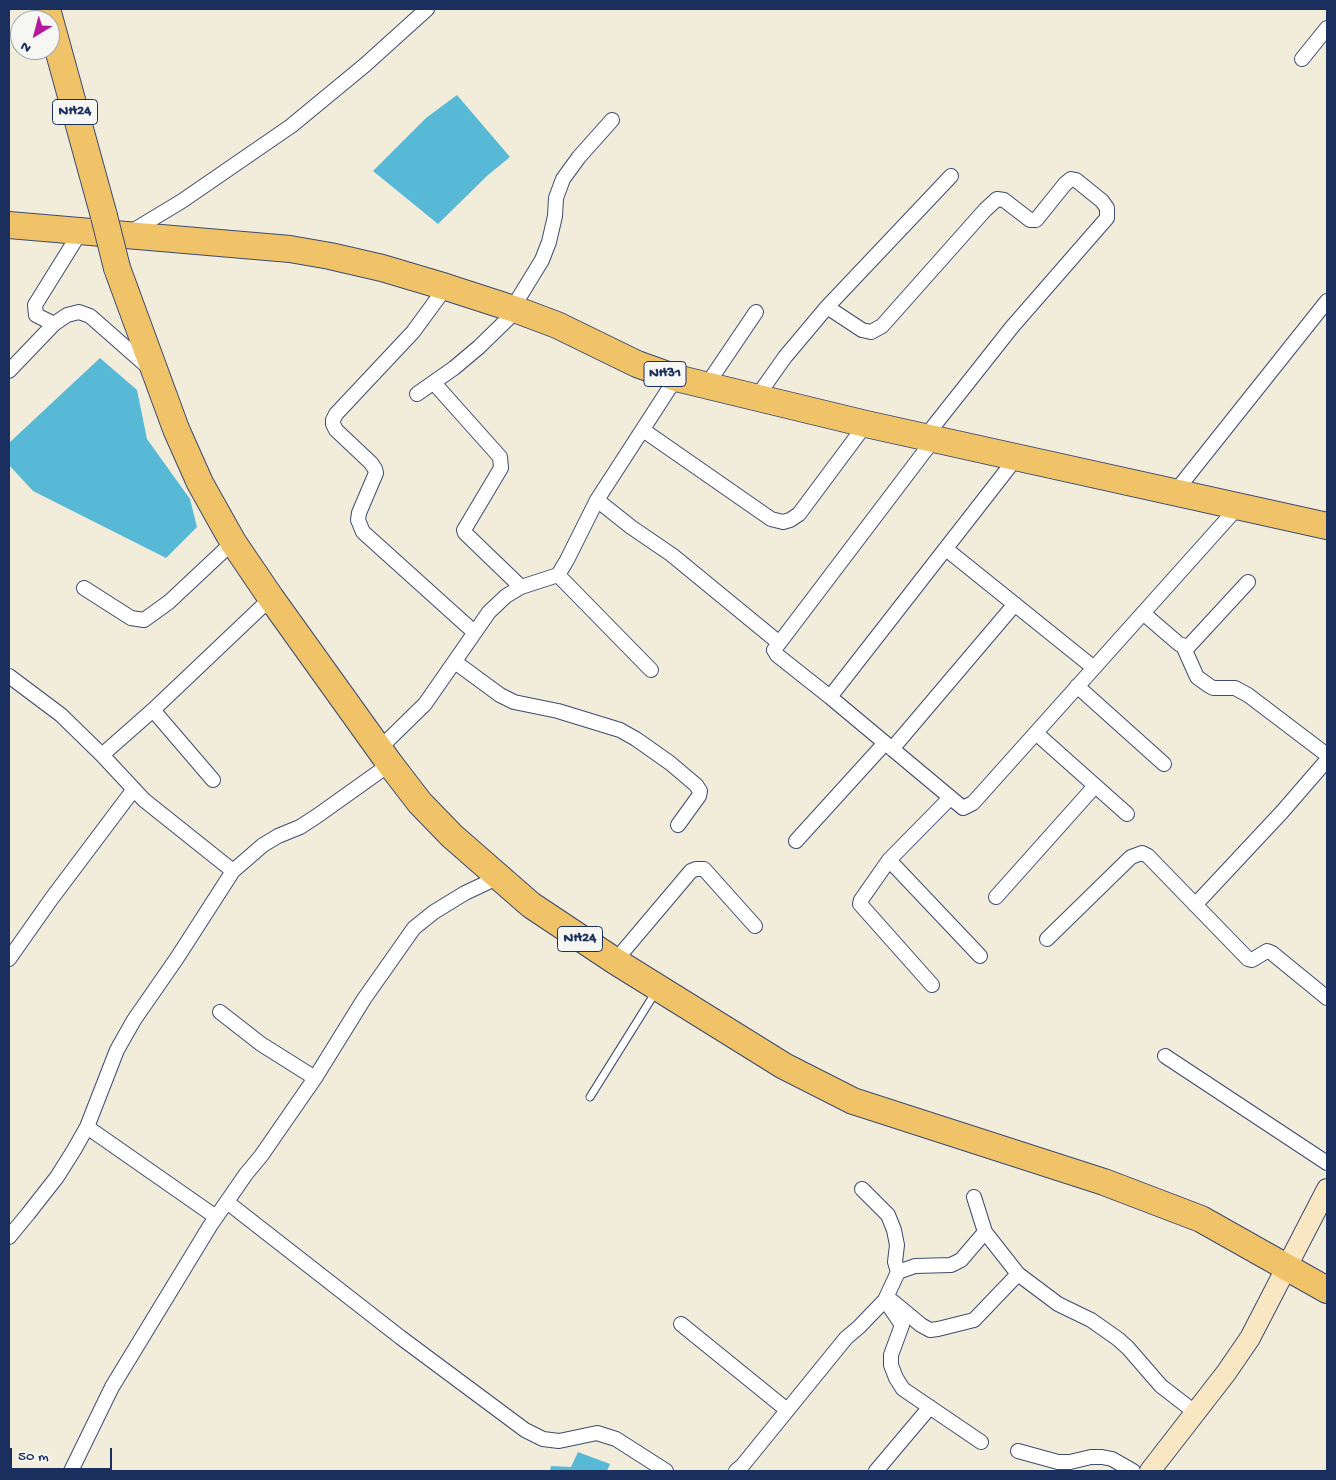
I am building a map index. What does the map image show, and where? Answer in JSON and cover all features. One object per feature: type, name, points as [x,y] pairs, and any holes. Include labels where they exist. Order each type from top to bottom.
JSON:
[{"type":"highway","name":"NH24","points":[[47,9],[104,216],[116,268],[154,373],[200,483],[233,542],[271,598],[420,803],[452,836],[531,904],[615,961],[784,1066],[853,1101],[1104,1182],[1201,1219],[1327,1290]]},
{"type":"highway","name":"NH31","points":[[9,225],[290,249],[330,256],[382,268],[514,309],[557,325],[637,364],[676,378],[866,424],[1327,526]]},
{"type":"street","points":[[126,235],[182,201],[291,126],[365,65],[427,9]]},
{"type":"street","points":[[1302,59],[1327,28]]},
{"type":"street","points":[[418,394],[479,347],[514,309],[550,242],[556,198],[563,178],[612,120]]},
{"type":"street","points":[[756,398],[785,357],[827,306],[950,176]]},
{"type":"street","points":[[827,306],[862,330],[871,332],[882,326],[984,210],[997,199],[1004,200],[1030,220],[1036,220],[1070,179],[1076,180],[1102,201],[1107,208],[1107,218],[1012,328],[778,642],[774,650],[777,655],[963,808],[973,803],[1238,507]]},
{"type":"street","points":[[54,324],[36,315],[35,305],[81,231]]},
{"type":"street","points":[[446,287],[413,332],[336,414],[333,424],[336,430],[371,463],[376,473],[359,513],[358,520],[363,532],[474,632]]},
{"type":"street","points":[[1175,492],[1327,301]]},
{"type":"street","points":[[9,371],[54,324],[67,315],[79,312],[90,316],[154,373]]},
{"type":"street","points":[[706,386],[756,312]]},
{"type":"street","points":[[9,1237],[57,1177],[87,1127],[117,1050],[134,1020],[177,958],[233,870],[263,845],[318,816],[385,756],[425,704],[489,612],[506,596],[521,587],[558,575],[597,500],[676,378]]},
{"type":"street","points":[[434,383],[500,456],[501,468],[464,530],[521,587]]},
{"type":"street","points":[[643,430],[771,520],[783,522],[800,514],[866,424]]},
{"type":"street","points":[[830,697],[1017,457]]},
{"type":"street","points":[[597,500],[672,556],[778,642]]},
{"type":"street","points":[[84,588],[131,618],[144,620],[169,602],[233,542]]},
{"type":"street","points":[[946,549],[1094,668]]},
{"type":"street","points":[[558,575],[651,670]]},
{"type":"street","points":[[1184,648],[1194,642],[1248,582]]},
{"type":"street","points":[[102,755],[153,710],[271,598]]},
{"type":"street","points":[[796,841],[888,746],[1015,604]]},
{"type":"street","points":[[1143,612],[1184,648],[1197,677],[1213,688],[1235,688],[1248,695],[1327,755]]},
{"type":"street","points":[[455,662],[500,695],[514,702],[558,711],[620,730],[670,763],[696,785],[700,791],[699,796],[678,826]]},
{"type":"street","points":[[9,676],[61,715],[154,808],[233,870]]},
{"type":"street","points":[[1077,686],[1164,764]]},
{"type":"street","points":[[153,710],[213,780]]},
{"type":"street","points":[[1036,733],[1127,814]]},
{"type":"street","points":[[1195,905],[1282,812],[1327,760]]},
{"type":"street","points":[[996,897],[1095,786]]},
{"type":"street","points":[[9,959],[134,789]]},
{"type":"street","points":[[932,985],[860,904],[889,860],[950,798]]},
{"type":"street","points":[[1047,939],[1131,857],[1142,853],[1148,856],[1248,958],[1252,960],[1266,952],[1272,953],[1327,998]]},
{"type":"street","points":[[889,860],[980,956]]},
{"type":"street","points":[[615,961],[691,871],[696,869],[704,869],[755,926]]},
{"type":"street","points":[[71,1471],[112,1387],[216,1217],[261,1156],[314,1078],[364,999],[414,928],[434,912],[465,893],[499,877]]},
{"type":"street","points":[[220,1012],[261,1044],[314,1078]]},
{"type":"street","points":[[1165,1056],[1327,1163]]},
{"type":"street","points":[[87,1127],[216,1217]]},
{"type":"street","points":[[736,1471],[846,1338],[886,1298],[898,1272],[895,1262],[897,1245],[888,1215],[862,1189]]},
{"type":"street","points":[[1150,1471],[1196,1413],[1250,1338],[1327,1189]]},
{"type":"street","points":[[974,1197],[986,1232],[1018,1274],[1058,1304],[1091,1320],[1118,1339],[1161,1386],[1196,1413]]},
{"type":"street","points":[[227,1202],[400,1337],[525,1430],[543,1439],[559,1441],[597,1433],[616,1439],[666,1471]]},
{"type":"street","points":[[898,1272],[915,1266],[951,1265],[961,1260],[986,1232]]},
{"type":"street","points":[[886,1298],[921,1325],[930,1330],[938,1329],[974,1320],[1018,1274]]},
{"type":"street","points":[[886,1298],[902,1325],[891,1355],[891,1365],[903,1389],[981,1442]]},
{"type":"street","points":[[681,1324],[787,1410]]},
{"type":"street","points":[[876,1471],[930,1407]]},
{"type":"street","points":[[1018,1451],[1058,1462],[1102,1457],[1112,1459],[1133,1471]]},
{"type":"lane","points":[[590,1097],[626,1036],[658,988]]},
{"type":"water","points":[[457,95],[510,157],[488,175],[438,224],[373,171],[426,118]]},
{"type":"water","points":[[100,358],[137,390],[147,439],[190,499],[197,527],[166,558],[33,491],[9,465],[9,443]]},
{"type":"water","points":[[578,1452],[610,1464],[607,1471],[550,1471],[551,1466],[571,1467]]}]
